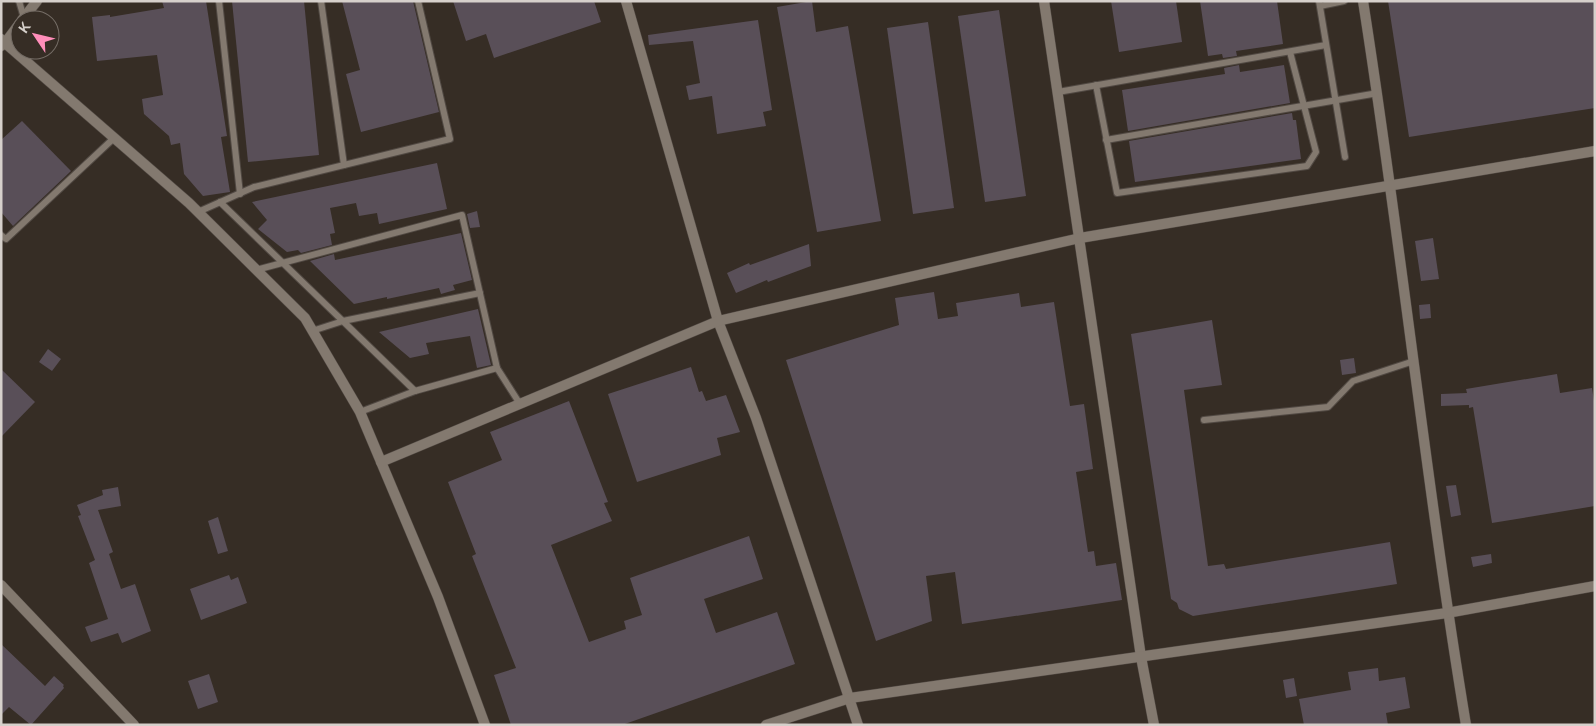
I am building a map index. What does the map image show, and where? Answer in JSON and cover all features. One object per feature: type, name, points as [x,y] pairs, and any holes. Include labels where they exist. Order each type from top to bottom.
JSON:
[{"type":"street","points":[[626,1],[718,321],[756,418],[858,725]]},
{"type":"street","points":[[1044,1],[1142,657],[1154,725]]},
{"type":"street","points":[[1363,1],[1378,93],[1447,613],[1466,725]]},
{"type":"street","points":[[2,43],[198,212],[305,318],[360,412],[438,597],[485,725]]},
{"type":"street","points":[[381,462],[718,321],[1080,238],[1595,151]]},
{"type":"street","points":[[1,585],[134,725]]},
{"type":"street","points":[[766,725],[850,698],[1447,613],[1595,586]]},
{"type":"lane","points":[[219,1],[240,194]]},
{"type":"lane","points":[[321,1],[344,165]]},
{"type":"lane","points":[[198,212],[254,187],[450,139],[418,1]]},
{"type":"lane","points":[[1344,1],[1320,4],[1345,157]]},
{"type":"lane","points":[[1058,92],[1326,45]]},
{"type":"lane","points":[[1096,85],[1117,193],[1307,166],[1316,152],[1290,52]]},
{"type":"lane","points":[[1106,140],[1378,93]]},
{"type":"lane","points":[[1,235],[6,239],[114,138]]},
{"type":"lane","points":[[220,202],[415,391]]},
{"type":"lane","points":[[256,270],[462,215],[497,368],[520,404]]},
{"type":"lane","points":[[312,331],[343,321],[480,293]]},
{"type":"lane","points":[[1204,420],[1328,407],[1353,381],[1414,361]]},
{"type":"lane","points":[[360,412],[415,391],[497,368]]},
{"type":"building","points":[[162,1],[206,1],[227,136],[221,137],[230,192],[203,196],[184,174],[180,143],[171,145],[169,136],[144,114],[142,99],[163,95],[157,55],[97,61],[92,17],[110,15],[110,17],[164,8]]},
{"type":"building","points":[[232,1],[304,1],[319,155],[248,162]]},
{"type":"building","points":[[342,1],[413,1],[439,112],[361,132],[346,74],[360,70]]},
{"type":"building","points":[[453,1],[594,1],[601,22],[494,58],[486,34],[466,41]]},
{"type":"building","points":[[812,1],[816,32],[848,26],[881,221],[817,232],[777,7]]},
{"type":"building","points":[[1111,1],[1176,1],[1182,42],[1119,52]]},
{"type":"building","points":[[1200,1],[1277,1],[1283,44],[1236,51],[1237,56],[1223,58],[1222,54],[1208,56]]},
{"type":"building","points":[[1388,1],[1595,1],[1595,108],[1409,137]]},
{"type":"building","points":[[999,10],[1026,196],[985,202],[958,16]]},
{"type":"building","points":[[758,20],[772,110],[763,112],[766,126],[717,134],[712,96],[689,100],[686,86],[700,83],[693,41],[649,45],[648,35]]},
{"type":"building","points":[[928,22],[954,208],[913,214],[887,28]]},
{"type":"building","points":[[1239,65],[1240,72],[1284,65],[1290,103],[1128,131],[1122,90],[1225,74],[1224,68]]},
{"type":"building","points":[[1292,113],[1293,120],[1296,120],[1301,159],[1135,182],[1129,141]]},
{"type":"building","points":[[22,121],[71,171],[13,226],[1,212],[1,140]]},
{"type":"building","points":[[437,163],[447,209],[379,224],[377,213],[359,216],[356,203],[330,208],[335,233],[330,234],[332,245],[301,253],[298,250],[287,252],[258,229],[267,220],[252,202]]},
{"type":"building","points":[[477,211],[480,227],[470,228],[467,214]]},
{"type":"building","points":[[461,233],[472,280],[453,285],[455,290],[441,294],[439,288],[354,304],[310,261],[334,254],[335,260]]},
{"type":"building","points":[[1433,238],[1439,279],[1421,281],[1415,241]]},
{"type":"building","points":[[809,244],[811,266],[768,282],[767,280],[736,293],[727,273],[749,263],[750,265]]},
{"type":"building","points":[[934,292],[938,319],[958,316],[956,303],[1019,293],[1021,307],[1054,302],[1070,406],[1084,404],[1093,469],[1076,472],[1088,552],[1094,551],[1096,566],[1116,563],[1122,600],[962,624],[955,572],[926,576],[932,621],[876,641],[786,360],[899,325],[895,298]]},
{"type":"building","points":[[1430,304],[1431,318],[1420,319],[1419,305]]},
{"type":"building","points":[[478,309],[491,365],[477,368],[470,336],[426,343],[429,354],[410,358],[379,332]]},
{"type":"building","points":[[1212,320],[1222,385],[1184,390],[1208,566],[1224,564],[1226,569],[1390,542],[1397,584],[1193,616],[1179,609],[1177,603],[1171,599],[1131,334]]},
{"type":"building","points":[[48,349],[61,359],[52,371],[39,362]]},
{"type":"building","points":[[1354,358],[1356,373],[1342,375],[1340,360]]},
{"type":"building","points":[[691,367],[699,392],[702,391],[706,401],[726,395],[740,432],[717,438],[721,455],[637,482],[608,394]]},
{"type":"building","points":[[1,369],[35,402],[1,437]]},
{"type":"building","points":[[1557,374],[1560,393],[1592,388],[1595,407],[1595,506],[1492,523],[1473,407],[1469,408],[1469,405],[1441,406],[1441,394],[1467,393],[1466,389]]},
{"type":"building","points":[[569,401],[608,502],[604,503],[612,521],[551,545],[589,642],[626,629],[624,621],[642,615],[630,578],[749,536],[763,579],[704,599],[716,633],[777,612],[795,664],[622,725],[511,725],[494,675],[516,668],[472,556],[476,554],[448,482],[502,460],[490,432]]},
{"type":"building","points":[[1456,485],[1461,515],[1451,517],[1446,486]]},
{"type":"building","points":[[118,487],[121,506],[98,510],[113,552],[109,554],[121,589],[135,584],[151,631],[122,643],[118,633],[91,642],[85,627],[108,619],[89,563],[95,560],[78,516],[81,515],[77,505],[103,495],[102,490]]},
{"type":"building","points":[[218,517],[228,551],[218,554],[208,521]]},
{"type":"building","points":[[1491,554],[1492,563],[1473,567],[1471,557]]},
{"type":"building","points":[[229,575],[231,580],[238,577],[247,603],[201,620],[190,589]]},
{"type":"building","points":[[1,644],[45,686],[54,676],[64,685],[64,688],[31,725],[9,707],[1,715]]},
{"type":"building","points":[[1378,668],[1379,681],[1405,677],[1410,708],[1386,713],[1388,725],[1304,725],[1299,699],[1351,690],[1348,672]]},
{"type":"building","points":[[209,674],[218,702],[198,709],[188,681]]},
{"type":"building","points":[[1294,678],[1297,696],[1286,698],[1283,680]]}]
